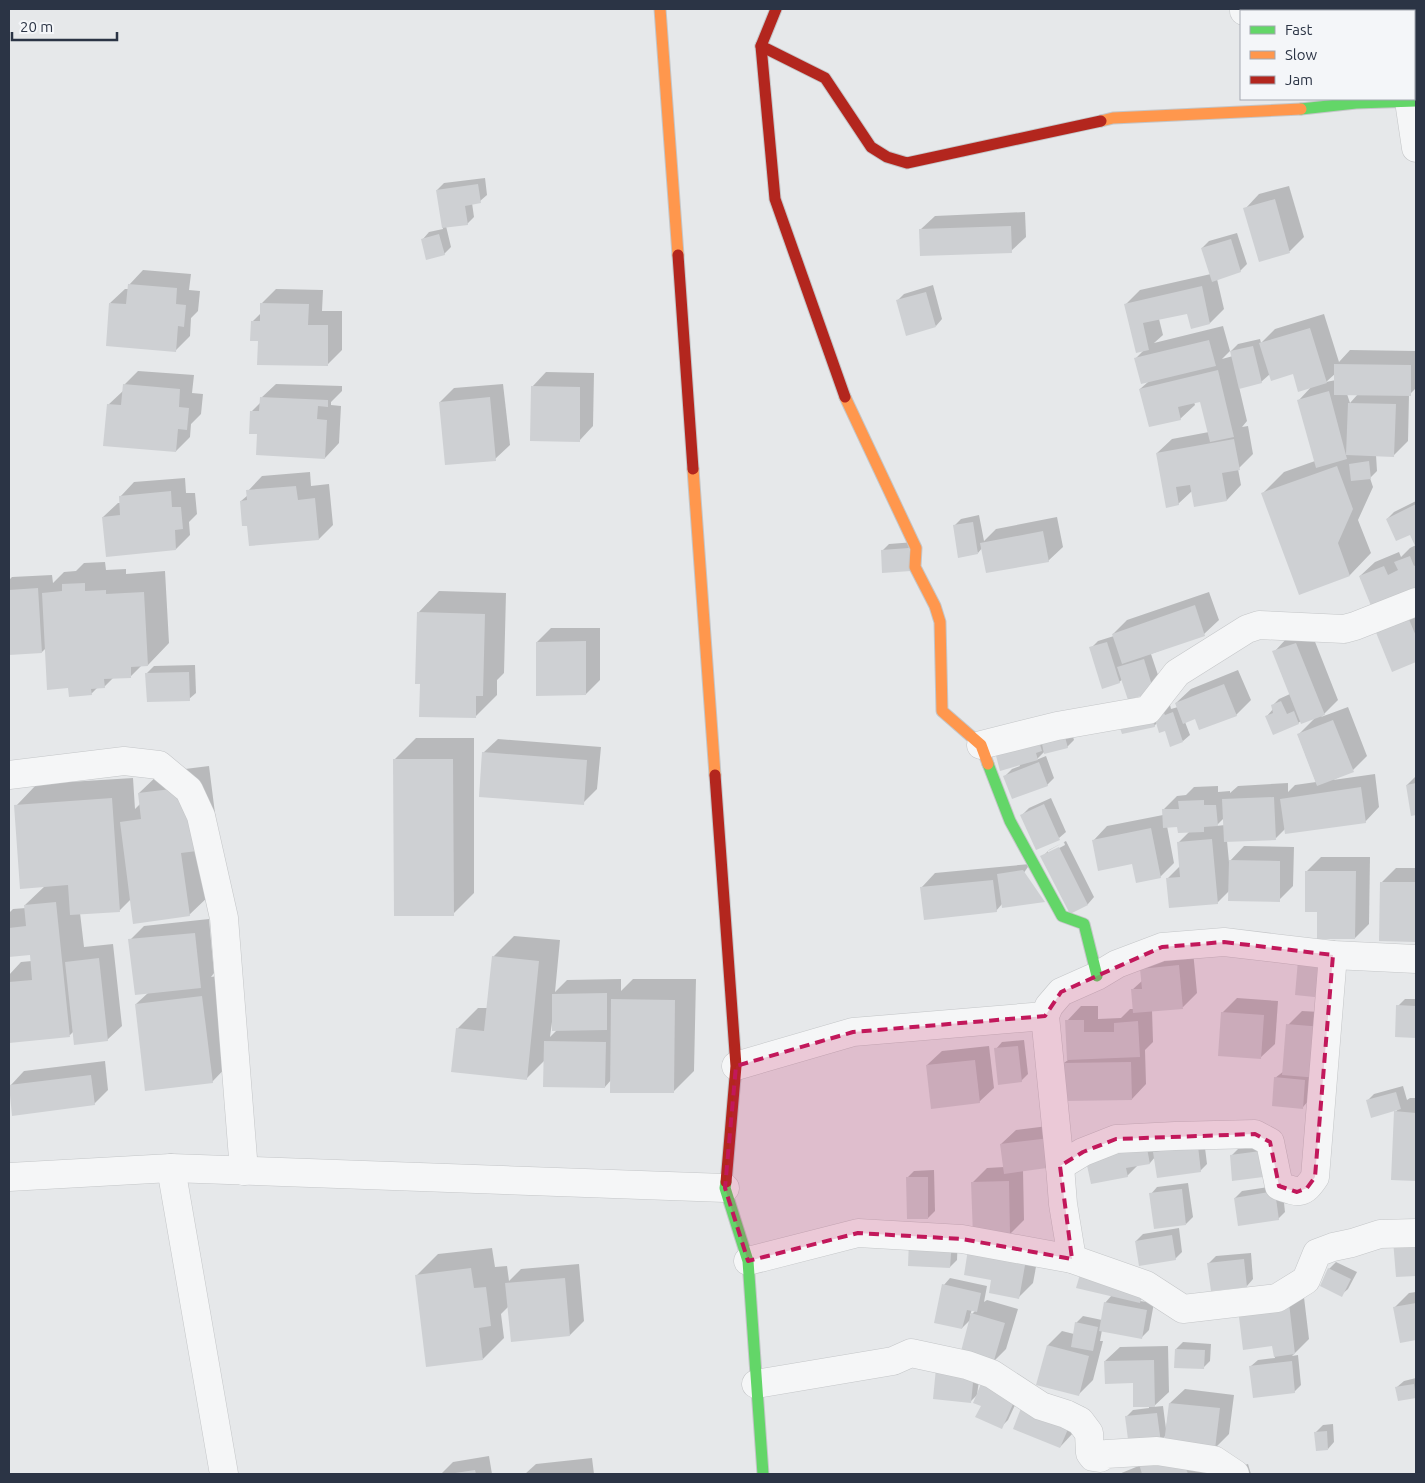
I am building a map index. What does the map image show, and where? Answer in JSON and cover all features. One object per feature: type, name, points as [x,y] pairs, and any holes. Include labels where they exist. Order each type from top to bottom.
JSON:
[{"type":"main road","points":[[660,9],[736,1066],[725,1188],[748,1261],[763,1474]]},
{"type":"main road","points":[[776,9],[761,46],[775,199],[808,298],[847,402],[916,548],[915,567],[935,606],[940,622],[942,711],[981,745],[1010,821],[1062,916],[1084,924],[1097,976]]},
{"type":"main road","points":[[761,46],[825,78],[871,147],[887,157],[907,162],[999,144],[1113,118],[1249,105],[1290,110],[1356,103],[1413,101]]},
{"type":"street","points":[[1413,101],[1416,148]]},
{"type":"street","points":[[981,745],[1058,726],[1148,710],[1177,673],[1247,629],[1259,625],[1344,629],[1416,602]]},
{"type":"street","points":[[9,775],[124,761],[159,764],[189,790],[201,816],[224,918],[244,1171]]},
{"type":"street","points":[[1072,1259],[1063,1204],[1045,1016],[1049,1006],[1062,992],[1097,976],[1117,964],[1162,947],[1224,942],[1333,955],[1416,959]]},
{"type":"street","points":[[1060,1166],[1083,1152],[1116,1139],[1255,1134],[1270,1142],[1279,1186],[1297,1192],[1307,1188],[1315,1177],[1333,955]]},
{"type":"street","points":[[736,1066],[853,1032],[1045,1016]]},
{"type":"street","points":[[170,1168],[224,1474]]},
{"type":"street","points":[[9,1177],[170,1168],[725,1188]]},
{"type":"street","points":[[748,1261],[858,1233],[962,1239],[1072,1259],[1146,1285],[1183,1308],[1277,1298],[1306,1280],[1317,1253],[1380,1234],[1416,1233]]},
{"type":"street","points":[[756,1384],[893,1361],[911,1353],[968,1365],[992,1374],[1041,1406],[1066,1414],[1080,1421],[1089,1434],[1090,1453],[1093,1457],[1100,1458],[1106,1454],[1157,1452],[1214,1460],[1235,1474]]},
{"type":"highlighted area","points":[[1224,942],[1333,955],[1315,1177],[1307,1188],[1297,1192],[1279,1186],[1270,1142],[1255,1134],[1116,1139],[1083,1152],[1060,1166],[1072,1259],[962,1239],[858,1233],[748,1261],[725,1188],[736,1066],[853,1032],[1045,1016],[1061,992],[1162,947]]},
{"type":"building","points":[[478,184],[481,203],[465,206],[468,225],[442,228],[436,190]]},
{"type":"building","points":[[1275,199],[1290,253],[1259,262],[1243,208]]},
{"type":"building","points":[[1011,226],[1012,253],[920,256],[919,229]]},
{"type":"building","points":[[439,234],[445,255],[426,260],[421,239]]},
{"type":"building","points":[[1231,239],[1241,272],[1212,282],[1201,248]]},
{"type":"building","points":[[128,284],[177,288],[176,304],[186,305],[184,327],[178,326],[176,352],[106,346],[109,303],[126,304]]},
{"type":"building","points":[[1202,286],[1210,324],[1191,329],[1187,314],[1143,323],[1149,350],[1136,353],[1124,304]]},
{"type":"building","points":[[926,292],[936,327],[906,336],[896,300]]},
{"type":"building","points":[[260,303],[309,304],[308,325],[328,325],[328,366],[257,365],[258,341],[250,341],[251,321],[260,321]]},
{"type":"building","points":[[1310,328],[1327,383],[1298,392],[1293,374],[1271,381],[1259,343]]},
{"type":"building","points":[[1209,340],[1216,366],[1141,384],[1134,358]]},
{"type":"building","points":[[1253,346],[1262,383],[1239,389],[1230,351]]},
{"type":"building","points":[[1334,364],[1411,365],[1411,396],[1334,395]]},
{"type":"building","points":[[1218,370],[1234,437],[1210,442],[1200,402],[1178,407],[1181,420],[1149,427],[1139,389]]},
{"type":"building","points":[[123,384],[180,389],[179,407],[189,408],[187,430],[178,429],[176,452],[103,446],[107,404],[121,405]]},
{"type":"building","points":[[531,386],[580,387],[580,442],[530,441]]},
{"type":"building","points":[[1329,391],[1347,459],[1316,468],[1297,400]]},
{"type":"building","points":[[260,397],[328,400],[328,407],[318,406],[317,419],[327,420],[325,459],[256,455],[257,434],[249,434],[250,411],[259,411]]},
{"type":"building","points":[[490,397],[496,461],[445,465],[439,402]]},
{"type":"building","points":[[1348,403],[1396,404],[1394,457],[1346,455]]},
{"type":"building","points":[[1234,439],[1240,470],[1222,473],[1227,501],[1194,507],[1190,485],[1176,487],[1179,505],[1166,508],[1156,453]]},
{"type":"building","points":[[1369,461],[1371,479],[1351,481],[1349,464]]},
{"type":"building","points":[[1337,466],[1353,509],[1338,543],[1350,576],[1299,595],[1261,493]]},
{"type":"building","points":[[296,486],[298,500],[315,498],[319,540],[249,546],[247,526],[242,526],[240,501],[247,500],[246,490]]},
{"type":"building","points":[[171,491],[172,507],[181,507],[183,529],[175,530],[176,550],[106,557],[102,517],[120,515],[119,496]]},
{"type":"building","points":[[1416,504],[1416,548],[1410,535],[1396,541],[1386,519]]},
{"type":"building","points":[[973,522],[978,554],[958,558],[953,525]]},
{"type":"building","points":[[1043,531],[1049,562],[986,573],[980,543]]},
{"type":"building","points":[[909,548],[911,571],[882,573],[881,550]]},
{"type":"building","points":[[1410,556],[1414,566],[1416,565],[1416,596],[1374,613],[1359,576],[1384,566],[1388,575],[1398,570],[1394,562]]},
{"type":"building","points":[[85,583],[85,591],[106,590],[106,594],[144,592],[148,666],[131,667],[131,678],[104,679],[105,688],[91,689],[92,695],[69,697],[68,688],[47,690],[42,593],[62,591],[62,584]]},
{"type":"building","points":[[38,588],[42,653],[9,655],[9,590]]},
{"type":"building","points":[[1195,605],[1205,636],[1122,664],[1112,634]]},
{"type":"building","points":[[417,612],[485,614],[483,696],[476,696],[476,718],[419,717],[420,684],[415,684]]},
{"type":"building","points":[[1408,617],[1416,636],[1416,662],[1392,672],[1375,630]]},
{"type":"building","points":[[586,641],[586,695],[536,696],[536,642]]},
{"type":"building","points":[[1107,642],[1120,683],[1102,689],[1089,647]]},
{"type":"building","points":[[1296,643],[1325,715],[1301,724],[1272,651]]},
{"type":"building","points":[[1144,659],[1154,692],[1128,700],[1117,667]]},
{"type":"building","points":[[189,672],[190,701],[147,702],[145,673]]},
{"type":"building","points":[[1224,684],[1237,716],[1199,730],[1195,719],[1183,724],[1175,703]]},
{"type":"building","points":[[1281,701],[1287,714],[1294,711],[1299,724],[1273,735],[1265,716],[1273,713],[1271,705]]},
{"type":"building","points":[[1163,711],[1165,715],[1173,712],[1183,742],[1170,747],[1165,731],[1159,733],[1155,719]]},
{"type":"building","points":[[1152,714],[1155,727],[1122,734],[1118,722]]},
{"type":"building","points":[[1333,720],[1354,772],[1317,786],[1297,734]]},
{"type":"building","points":[[1064,733],[1068,748],[1044,754],[1041,739]]},
{"type":"building","points":[[1039,741],[1042,751],[1036,753],[1038,760],[1000,771],[994,748]]},
{"type":"building","points":[[482,752],[587,760],[584,805],[479,797]]},
{"type":"building","points":[[393,759],[453,759],[454,916],[394,916]]},
{"type":"building","points":[[1039,762],[1048,786],[1012,799],[1003,776]]},
{"type":"building","points":[[1416,783],[1416,815],[1411,816],[1406,785]]},
{"type":"building","points":[[188,787],[197,851],[181,853],[190,916],[133,924],[120,822],[141,819],[138,793]]},
{"type":"building","points":[[1361,787],[1366,823],[1285,834],[1280,799]]},
{"type":"building","points":[[1274,797],[1276,840],[1224,842],[1222,799]]},
{"type":"building","points":[[112,798],[120,912],[70,915],[68,885],[20,889],[14,805]]},
{"type":"building","points":[[1204,800],[1204,805],[1216,805],[1218,826],[1204,827],[1204,832],[1178,833],[1177,827],[1163,828],[1162,809],[1179,809],[1178,801]]},
{"type":"building","points":[[1044,804],[1060,840],[1036,850],[1020,815]]},
{"type":"building","points":[[1151,828],[1161,878],[1136,883],[1132,864],[1098,871],[1092,840]]},
{"type":"building","points":[[1212,839],[1218,904],[1169,908],[1166,878],[1180,877],[1177,842]]},
{"type":"building","points":[[1059,847],[1088,905],[1070,914],[1040,856]]},
{"type":"building","points":[[1229,860],[1280,861],[1280,902],[1228,901]]},
{"type":"building","points":[[1023,870],[1045,902],[1002,908],[997,874]]},
{"type":"building","points":[[1305,871],[1356,871],[1355,939],[1317,939],[1317,912],[1305,912]]},
{"type":"building","points":[[993,880],[997,912],[924,920],[920,887]]},
{"type":"building","points":[[1380,882],[1416,882],[1416,942],[1379,941]]},
{"type":"building","points":[[56,902],[70,1037],[9,1043],[9,982],[32,980],[30,955],[9,957],[9,928],[26,926],[24,905]]},
{"type":"building","points":[[195,933],[201,988],[135,995],[128,939]]},
{"type":"building","points":[[492,956],[539,961],[527,1080],[451,1072],[456,1028],[484,1031]]},
{"type":"building","points":[[99,958],[108,1041],[74,1045],[65,962]]},
{"type":"building","points":[[1298,960],[1326,963],[1324,998],[1295,995]]},
{"type":"building","points":[[1179,965],[1183,1009],[1133,1013],[1131,989],[1142,989],[1140,969]]},
{"type":"building","points":[[607,993],[607,1030],[552,1031],[552,994]]},
{"type":"building","points":[[202,996],[213,1083],[145,1091],[135,1004]]},
{"type":"building","points":[[611,999],[675,1000],[674,1093],[610,1093]]},
{"type":"building","points":[[1396,1005],[1416,1006],[1416,1038],[1395,1037]]},
{"type":"building","points":[[1221,1012],[1264,1015],[1261,1059],[1218,1056]]},
{"type":"building","points":[[1065,1020],[1084,1020],[1084,1032],[1114,1032],[1114,1023],[1138,1021],[1140,1057],[1067,1060]]},
{"type":"building","points":[[1286,1024],[1323,1027],[1319,1078],[1282,1075]]},
{"type":"building","points":[[544,1041],[606,1042],[605,1088],[543,1087]]},
{"type":"building","points":[[1018,1046],[1022,1082],[998,1085],[994,1048]]},
{"type":"building","points":[[975,1060],[980,1103],[931,1109],[926,1065]]},
{"type":"building","points":[[1131,1062],[1132,1100],[1064,1101],[1063,1063]]},
{"type":"building","points":[[91,1075],[95,1105],[12,1116],[9,1085]]},
{"type":"building","points":[[1274,1077],[1305,1080],[1303,1109],[1272,1106]]},
{"type":"building","points":[[1396,1092],[1401,1109],[1371,1118],[1366,1100]]},
{"type":"building","points":[[1394,1111],[1416,1113],[1416,1181],[1391,1180]]},
{"type":"building","points":[[1050,1138],[1054,1167],[1004,1174],[1000,1144]]},
{"type":"building","points":[[1146,1143],[1150,1164],[1126,1168],[1128,1177],[1091,1184],[1085,1156]]},
{"type":"building","points":[[1198,1146],[1201,1172],[1157,1178],[1153,1152]]},
{"type":"building","points":[[1268,1150],[1271,1176],[1232,1181],[1230,1155]]},
{"type":"building","points":[[906,1177],[928,1177],[928,1219],[907,1219]]},
{"type":"building","points":[[1009,1181],[1010,1235],[973,1236],[971,1182]]},
{"type":"building","points":[[1182,1189],[1186,1225],[1154,1229],[1149,1193]]},
{"type":"building","points":[[1275,1191],[1279,1220],[1238,1226],[1234,1198]]},
{"type":"building","points":[[1172,1235],[1176,1260],[1139,1266],[1135,1241]]},
{"type":"building","points":[[1416,1238],[1416,1276],[1396,1277],[1393,1240]]},
{"type":"building","points":[[909,1239],[952,1241],[950,1268],[908,1266]]},
{"type":"building","points":[[969,1243],[1027,1254],[1019,1299],[989,1293],[991,1280],[964,1275]]},
{"type":"building","points":[[1244,1259],[1247,1287],[1211,1291],[1207,1263]]},
{"type":"building","points":[[471,1268],[474,1288],[486,1287],[491,1326],[479,1328],[483,1360],[426,1367],[415,1275]]},
{"type":"building","points":[[1328,1268],[1351,1279],[1342,1297],[1320,1286]]},
{"type":"building","points":[[1081,1271],[1144,1285],[1140,1303],[1076,1288]]},
{"type":"building","points":[[565,1278],[570,1336],[511,1342],[505,1283]]},
{"type":"building","points":[[942,1284],[981,1293],[977,1312],[967,1310],[962,1329],[934,1323]]},
{"type":"building","points":[[1104,1302],[1147,1310],[1142,1339],[1099,1331]]},
{"type":"building","points":[[1289,1303],[1295,1354],[1274,1357],[1272,1346],[1243,1350],[1238,1309]]},
{"type":"building","points":[[1416,1303],[1416,1340],[1400,1343],[1393,1307]]},
{"type":"building","points":[[971,1313],[1005,1323],[993,1364],[960,1355]]},
{"type":"building","points":[[1075,1322],[1098,1327],[1093,1351],[1071,1347]]},
{"type":"building","points":[[1047,1345],[1089,1356],[1079,1396],[1036,1385]]},
{"type":"building","points":[[1175,1349],[1205,1350],[1204,1369],[1174,1368]]},
{"type":"building","points":[[1154,1360],[1155,1407],[1133,1407],[1133,1383],[1105,1384],[1104,1361]]},
{"type":"building","points":[[1292,1361],[1295,1393],[1253,1398],[1249,1366]]},
{"type":"building","points":[[936,1368],[974,1373],[971,1403],[933,1399]]},
{"type":"building","points":[[983,1379],[1017,1395],[1002,1429],[975,1417],[981,1406],[973,1403]]},
{"type":"building","points":[[1414,1384],[1416,1398],[1398,1401],[1395,1387]]},
{"type":"building","points":[[1023,1403],[1071,1422],[1060,1448],[1013,1429]]},
{"type":"building","points":[[1169,1403],[1220,1408],[1215,1449],[1164,1443]]},
{"type":"building","points":[[1157,1413],[1161,1443],[1129,1447],[1125,1416]]},
{"type":"building","points":[[1327,1431],[1328,1450],[1316,1451],[1314,1432]]},
{"type":"building","points":[[1162,1457],[1183,1460],[1188,1474],[1142,1474],[1139,1464]]},
{"type":"building","points":[[475,1470],[476,1474],[455,1474],[455,1473]]},
{"type":"traffic: fast","points":[[1301,109],[1356,103],[1416,101]]},
{"type":"traffic: fast","points":[[988,764],[1010,821],[1062,916],[1084,924],[1097,976]]},
{"type":"traffic: fast","points":[[726,1182],[725,1188],[748,1261],[763,1474]]},
{"type":"traffic: slow","points":[[660,9],[678,255]]},
{"type":"traffic: slow","points":[[1101,121],[1113,118],[1301,109]]},
{"type":"traffic: slow","points":[[845,397],[916,548],[915,567],[935,606],[940,622],[942,711],[981,745],[988,764]]},
{"type":"traffic: slow","points":[[693,469],[715,775]]},
{"type":"traffic: jam","points":[[776,9],[761,46],[825,78],[871,147],[887,157],[907,163],[1101,121]]},
{"type":"traffic: jam","points":[[761,46],[775,199],[845,397]]},
{"type":"traffic: jam","points":[[678,255],[693,469]]},
{"type":"traffic: jam","points":[[715,775],[736,1066],[726,1182]]}]
